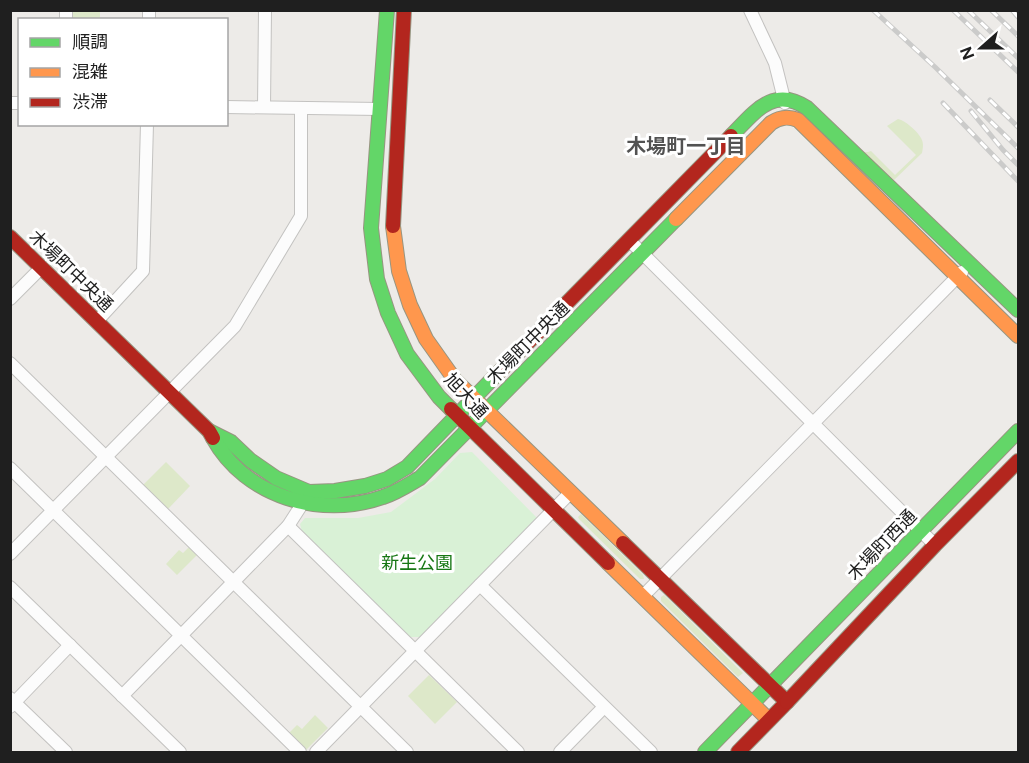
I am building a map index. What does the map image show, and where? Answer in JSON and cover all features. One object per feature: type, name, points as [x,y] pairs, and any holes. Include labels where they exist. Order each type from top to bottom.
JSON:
[{"type":"street","points":[[264,107],[265,10]]},
{"type":"street","name":"旭大通","points":[[387,10],[371,228],[377,279],[388,313],[407,354],[439,397],[769,720]]},
{"type":"street","name":"旭大通","points":[[404,10],[393,222],[399,271],[410,305],[426,339],[455,380],[787,702]]},
{"type":"street","points":[[750,10],[775,63],[787,116],[798,120],[1018,336]]},
{"type":"street","points":[[784,98],[794,100],[807,108],[1018,310]]},
{"type":"street","name":"木場町中央通","points":[[306,498],[365,486],[387,479],[407,467],[758,109],[772,100],[784,98]]},
{"type":"street","points":[[228,107],[380,109]]},
{"type":"street","points":[[10,554],[235,326],[301,216],[302,108]]},
{"type":"street","name":"木場町中央通","points":[[10,237],[209,431],[231,442],[250,460],[306,498],[336,506],[370,502],[395,493],[420,478],[771,123],[787,116]]},
{"type":"street","points":[[97,321],[143,271],[147,126]]},
{"type":"street","points":[[629,240],[935,545]]},
{"type":"street","points":[[643,596],[970,263]]},
{"type":"street","points":[[10,299],[42,267]]},
{"type":"street","points":[[10,363],[407,753]]},
{"type":"street","name":"木場町西通","points":[[770,685],[1018,430]]},
{"type":"street","points":[[738,753],[935,545],[1018,462]]},
{"type":"street","points":[[10,468],[300,753]]},
{"type":"street","points":[[316,753],[571,492]]},
{"type":"street","points":[[122,696],[288,526],[306,498]]},
{"type":"street","points":[[288,526],[518,753]]},
{"type":"street","points":[[480,585],[651,753]]},
{"type":"street","points":[[10,586],[180,753]]},
{"type":"street","points":[[66,753],[12,702],[70,645]]},
{"type":"street","points":[[705,753],[770,685]]},
{"type":"street","points":[[560,753],[604,707]]},
{"type":"green space","points":[[72,11],[100,11],[100,18],[72,18]]},
{"type":"green space","points":[[898,119],[917,132],[923,147],[922,153],[894,180],[863,152],[871,151],[895,175],[916,155],[887,126]]},
{"type":"green space","name":"新生公園","points":[[472,452],[540,521],[425,637],[410,637],[302,532],[300,524],[305,518],[358,518],[391,512],[435,479],[460,453]]},
{"type":"green space","points":[[166,462],[190,486],[168,509],[143,485]]},
{"type":"green space","points":[[581,514],[643,575],[644,579],[640,579],[579,519]]},
{"type":"green space","points":[[190,546],[198,554],[177,575],[166,564],[179,550],[183,553]]},
{"type":"green space","points":[[664,595],[743,673],[738,677],[661,601]]},
{"type":"green space","points":[[429,675],[457,702],[435,724],[408,696]]},
{"type":"green space","points":[[315,715],[328,728],[306,750],[289,733],[297,725],[302,729]]},
{"type":"railway","points":[[873,10],[1018,148]]},
{"type":"railway","points":[[953,10],[1018,72]]},
{"type":"railway","points":[[968,10],[1018,58]]},
{"type":"railway","points":[[991,10],[1018,36]]},
{"type":"railway","points":[[1012,10],[1018,17]]},
{"type":"railway","points":[[990,100],[1018,127]]},
{"type":"railway","points":[[943,103],[1018,181]]},
{"type":"railway","points":[[971,111],[1018,165]]},
{"type":"traffic: fast","points":[[387,10],[371,228],[377,279],[388,313],[407,354],[439,397],[451,409]]},
{"type":"traffic: fast","points":[[731,136],[756,111],[774,101],[784,99],[807,108],[1018,310]]},
{"type":"traffic: fast","points":[[213,438],[227,458],[245,475],[287,498],[310,504],[334,505],[359,503],[393,493],[420,478],[676,219]]},
{"type":"traffic: fast","points":[[209,431],[231,442],[250,460],[276,478],[309,492],[365,486],[387,479],[407,467],[500,371]]},
{"type":"traffic: fast","points":[[705,752],[1018,431]]},
{"type":"traffic: slow","points":[[676,219],[771,123],[784,118],[798,120],[1018,336]]},
{"type":"traffic: slow","points":[[393,226],[399,271],[410,305],[426,339],[455,380],[623,543]]},
{"type":"traffic: slow","points":[[608,563],[769,720]]},
{"type":"traffic: jam","points":[[393,226],[404,10]]},
{"type":"traffic: jam","points":[[500,371],[731,136]]},
{"type":"traffic: jam","points":[[10,237],[209,431],[213,438]]},
{"type":"traffic: jam","points":[[451,409],[608,563]]},
{"type":"traffic: jam","points":[[787,702],[1018,461]]},
{"type":"traffic: jam","points":[[623,543],[787,702],[738,752]]},
{"type":"district","name":"木場町一丁目","points":[[686,146]]}]
